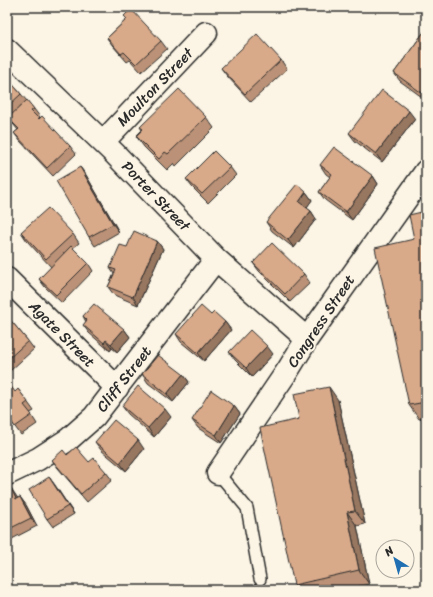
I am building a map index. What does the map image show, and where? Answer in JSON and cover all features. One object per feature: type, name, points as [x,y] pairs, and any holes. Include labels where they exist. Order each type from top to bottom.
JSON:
[{"type":"street","name":"Moulton Street","points":[[103,142],[206,33]]},
{"type":"street","name":"Porter Street","points":[[7,50],[103,142],[216,259],[307,339]]},
{"type":"street","name":"Congress Street","points":[[218,473],[288,370],[307,339],[426,171]]},
{"type":"street","name":"Cliff Street","points":[[7,474],[38,459],[69,439],[94,417],[216,259]]},
{"type":"street","name":"Agate Street","points":[[7,279],[117,388]]},
{"type":"lane","points":[[218,473],[247,508],[260,579]]},
{"type":"building","points":[[131,9],[161,41],[136,64],[124,52],[121,54],[107,38],[127,19],[124,16]]},
{"type":"building","points":[[426,29],[426,88],[422,93],[394,73]]},
{"type":"building","points":[[257,34],[281,60],[245,94],[221,68]]},
{"type":"building","points":[[7,78],[21,94],[7,107]]},
{"type":"building","points":[[179,89],[206,117],[168,154],[165,152],[159,159],[136,136],[143,129],[140,127]]},
{"type":"building","points":[[382,90],[409,111],[376,154],[349,133]]},
{"type":"building","points":[[27,100],[34,109],[31,111],[39,119],[42,116],[70,146],[47,168],[14,133],[19,129],[8,118]]},
{"type":"building","points":[[334,147],[373,176],[346,212],[319,192],[332,174],[320,165]]},
{"type":"building","points":[[214,151],[230,167],[202,194],[186,179]]},
{"type":"building","points":[[80,167],[113,224],[89,237],[56,181]]},
{"type":"building","points":[[297,184],[306,192],[299,202],[311,211],[288,240],[266,222]]},
{"type":"building","points":[[48,208],[73,234],[46,259],[21,232]]},
{"type":"building","points":[[426,211],[426,402],[409,405],[375,248],[414,239],[409,215]]},
{"type":"building","points":[[134,231],[157,241],[133,297],[108,287],[116,270],[110,268],[120,245],[127,247]]},
{"type":"building","points":[[272,243],[304,274],[285,294],[253,263]]},
{"type":"building","points":[[71,246],[88,263],[56,295],[39,279]]},
{"type":"building","points":[[94,304],[124,329],[111,344],[106,340],[104,343],[83,325],[87,320],[83,316]]},
{"type":"building","points":[[201,306],[211,315],[214,312],[225,322],[198,353],[176,334]]},
{"type":"building","points":[[7,316],[28,341],[7,360]]},
{"type":"building","points":[[250,330],[267,346],[246,368],[229,352]]},
{"type":"building","points":[[158,355],[183,374],[167,394],[142,374]]},
{"type":"building","points":[[8,382],[15,392],[18,389],[28,402],[24,405],[32,415],[15,427],[7,415]]},
{"type":"building","points":[[138,386],[165,409],[148,428],[122,406]]},
{"type":"building","points":[[329,387],[355,511],[347,512],[359,570],[294,585],[260,428],[299,419],[294,394]]},
{"type":"building","points":[[211,390],[234,406],[216,435],[192,420]]},
{"type":"building","points":[[114,420],[138,440],[120,463],[95,442]]},
{"type":"building","points":[[76,447],[89,462],[94,458],[106,472],[81,494],[52,460],[63,450],[67,455]]},
{"type":"building","points":[[49,477],[68,506],[47,519],[29,490]]},
{"type":"building","points":[[11,488],[16,499],[20,497],[31,518],[7,530],[7,490]]}]
